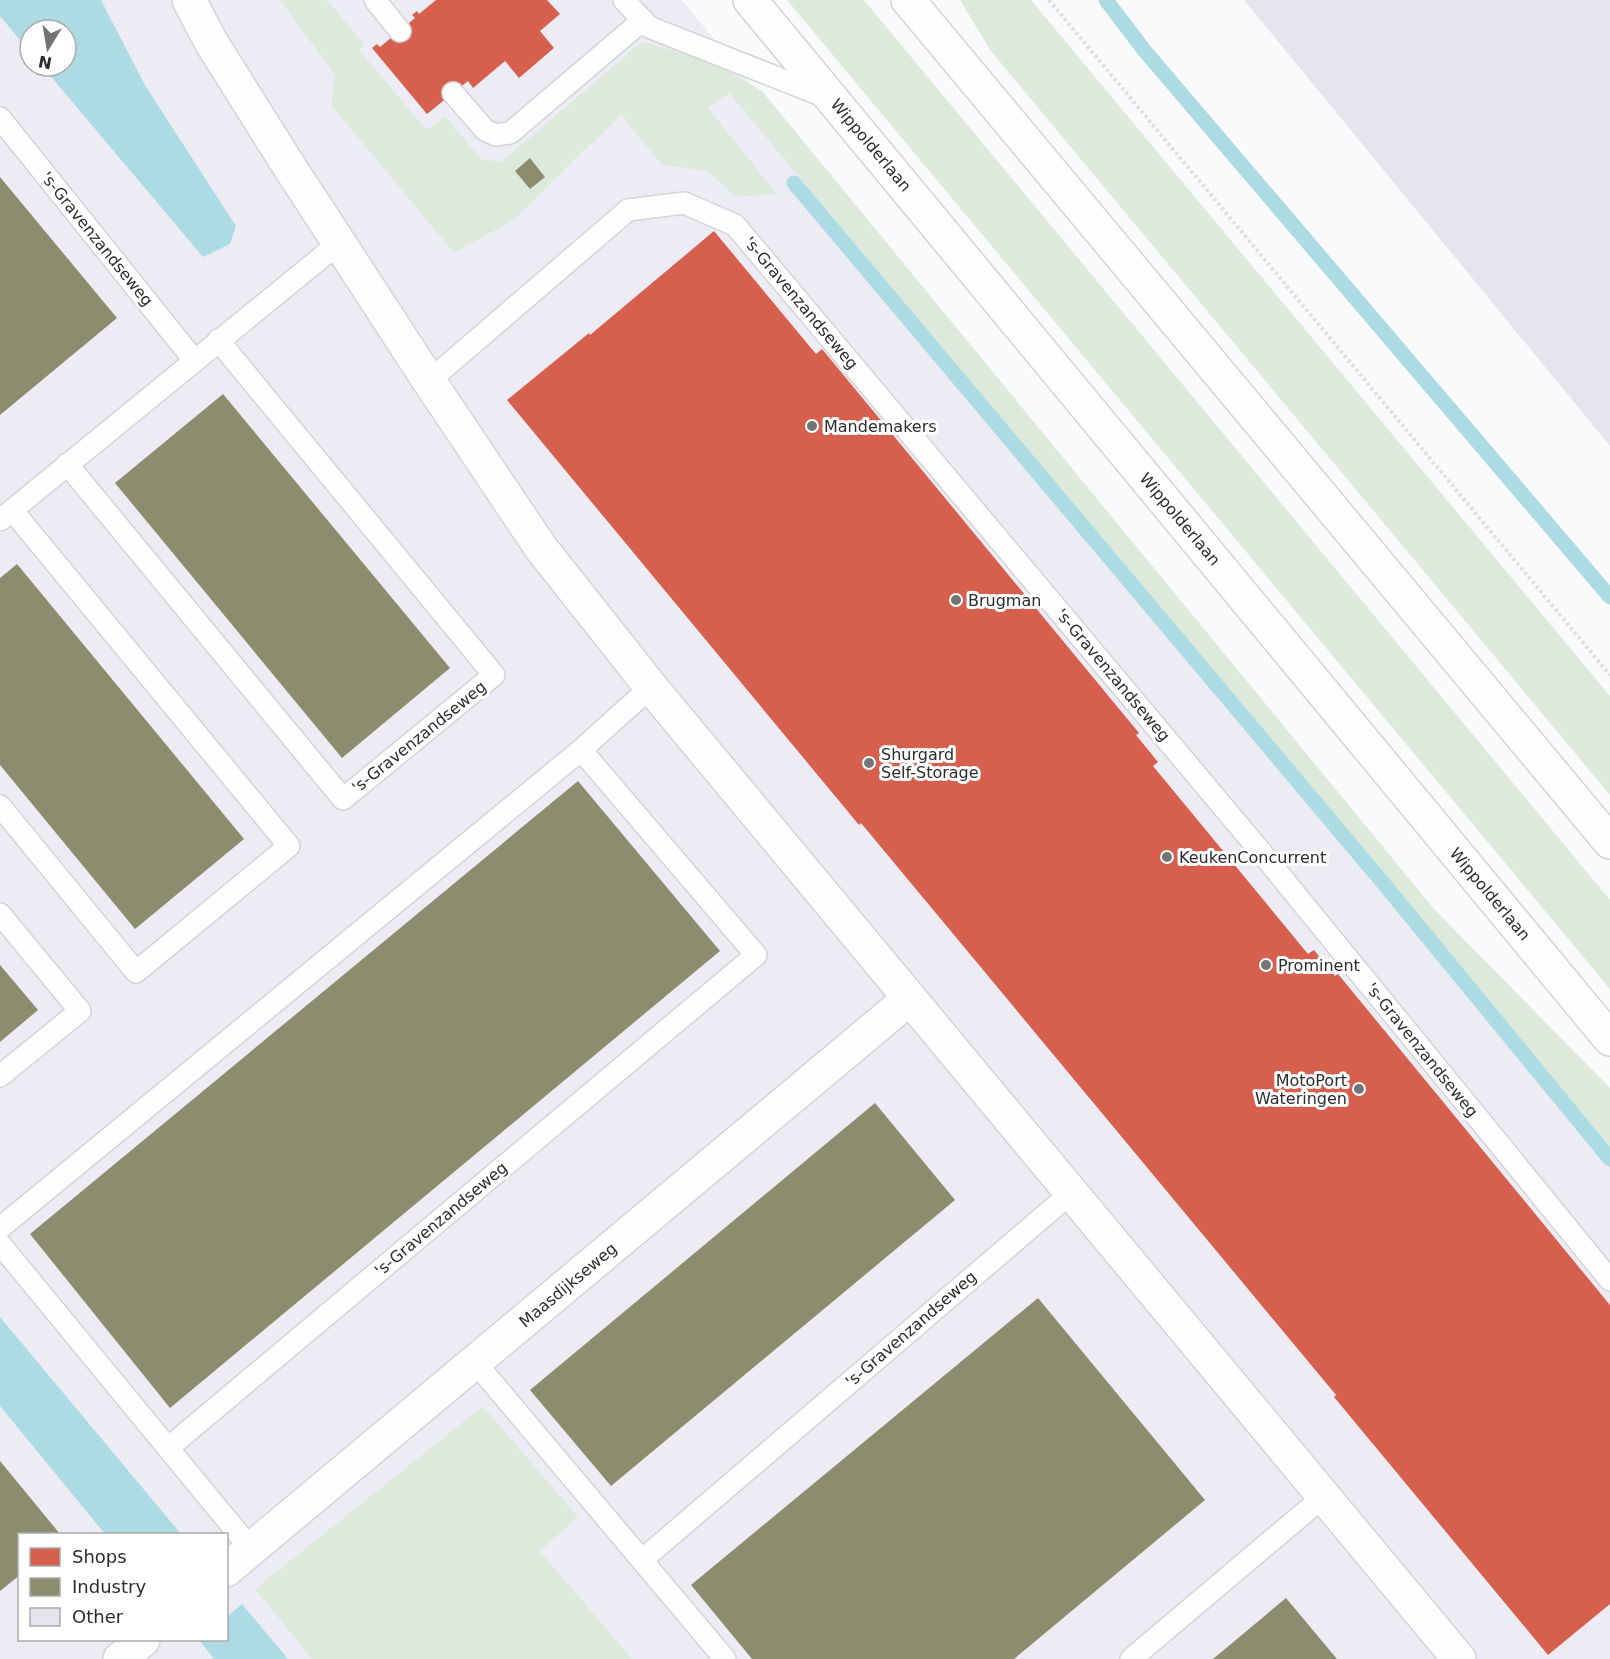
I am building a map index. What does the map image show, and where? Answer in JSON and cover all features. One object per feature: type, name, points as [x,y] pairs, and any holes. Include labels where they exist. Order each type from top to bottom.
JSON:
[{"type":"street","points":[[189,0],[211,42],[339,243],[542,548],[651,687],[1459,1659]]},
{"type":"street","name":"Wippolderlaan","points":[[750,0],[1610,1039]]},
{"type":"street","points":[[908,0],[1610,842]]},
{"type":"street","name":"Maasdijkseweg","points":[[228,1568],[909,999]]},
{"type":"street","points":[[120,1659],[142,1641]]},
{"type":"lane","points":[[375,0],[400,31]]},
{"type":"lane","points":[[624,0],[649,27],[834,100]]},
{"type":"lane","points":[[453,93],[485,130],[496,135],[510,133],[644,20]]},
{"type":"lane","name":"'s-Gravenzandseweg","points":[[0,118],[194,360]]},
{"type":"lane","name":"'s-Gravenzandseweg","points":[[429,381],[628,210],[684,203],[735,225],[1253,843],[1610,1280]]},
{"type":"lane","points":[[0,806],[136,972],[289,846],[6,515],[339,243]]},
{"type":"lane","name":"'s-Gravenzandseweg","points":[[67,464],[343,799],[494,675],[218,340]]},
{"type":"lane","points":[[0,1228],[581,750],[651,687]]},
{"type":"lane","name":"'s-Gravenzandseweg","points":[[168,1448],[756,955],[581,750]]},
{"type":"lane","points":[[0,914],[80,1011],[0,1076]]},
{"type":"lane","name":"'s-Gravenzandseweg","points":[[642,1560],[1071,1192]]},
{"type":"lane","points":[[0,1244],[251,1549]]},
{"type":"lane","points":[[475,1362],[725,1659]]},
{"type":"lane","points":[[1131,1659],[1323,1497]]},
{"type":"path","points":[[1049,0],[1610,675]]},
{"type":"shaded area","points":[[0,0],[682,0],[1610,1134],[1610,1659],[0,1659]]},
{"type":"green space","points":[[280,0],[327,0],[363,43],[359,50],[427,130],[445,116],[481,159],[501,162],[642,42],[711,61],[762,91],[1434,909],[1610,1088],[1610,1152],[1220,680],[729,93],[708,108],[777,194],[736,197],[707,171],[662,165],[621,115],[512,221],[454,253],[331,105],[335,75]]},
{"type":"green space","points":[[787,0],[864,0],[1610,900],[1610,989]]},
{"type":"green space","points":[[960,0],[1031,0],[1610,696],[1610,795],[990,50]]},
{"type":"green space","points":[[483,1406],[578,1517],[540,1551],[632,1659],[312,1659],[255,1589]]},
{"type":"water","points":[[0,0],[101,0],[146,87],[236,226],[230,244],[203,257],[52,78],[78,78],[78,18],[18,18],[18,38],[0,16]]},
{"type":"water","points":[[0,1317],[180,1533],[104,1533],[0,1406]]},
{"type":"water","points":[[242,1604],[288,1659],[214,1659],[200,1641],[228,1641],[228,1616]]},
{"type":"building: Shops","points":[[436,0],[547,0],[560,14],[540,31],[554,48],[519,78],[505,61],[473,88],[468,81],[427,114],[372,48],[377,44],[380,47],[415,18],[412,15],[417,11],[419,14]]},
{"type":"building: Shops","points":[[714,231],[816,354],[822,349],[1139,733],[1136,735],[1158,762],[1153,766],[1308,954],[1314,950],[1335,976],[1338,974],[1610,1305],[1610,1604],[1548,1655],[1334,1397],[1336,1395],[507,400],[589,333],[590,335]]},
{"type":"building: Industry","points":[[530,158],[545,177],[530,189],[515,171]]},
{"type":"building: Industry","points":[[0,177],[117,318],[0,415]]},
{"type":"building: Industry","points":[[223,394],[450,668],[342,758],[115,483]]},
{"type":"building: Industry","points":[[17,564],[244,839],[135,929],[0,765],[0,578]]},
{"type":"building: Industry","points":[[578,781],[720,951],[170,1408],[30,1234]]},
{"type":"building: Industry","points":[[0,965],[38,1010],[0,1042]]},
{"type":"building: Industry","points":[[875,1103],[955,1200],[611,1486],[530,1390]]},
{"type":"building: Industry","points":[[1038,1298],[1205,1500],[1014,1659],[752,1659],[691,1585]]},
{"type":"building: Industry","points":[[0,1461],[59,1533],[18,1533],[18,1577],[0,1591]]},
{"type":"building: Industry","points":[[1286,1598],[1337,1659],[1213,1659]]},
{"type":"building: Other","points":[[1244,0],[1610,0],[1610,446]]},
{"type":"waterway","points":[[1106,0],[1144,50],[1610,597]]},
{"type":"waterway","points":[[794,183],[1384,884],[1610,1159]]},
{"type":"place","name":"Mandemakers","points":[[812,426]]},
{"type":"place","name":"Brugman","points":[[956,600]]},
{"type":"place","name":"Shurgard Self-Storage","points":[[869,763]]},
{"type":"place","name":"KeukenConcurrent","points":[[1167,857]]},
{"type":"place","name":"Prominent","points":[[1266,965]]},
{"type":"place","name":"MotoPort Wateringen","points":[[1359,1089]]}]
